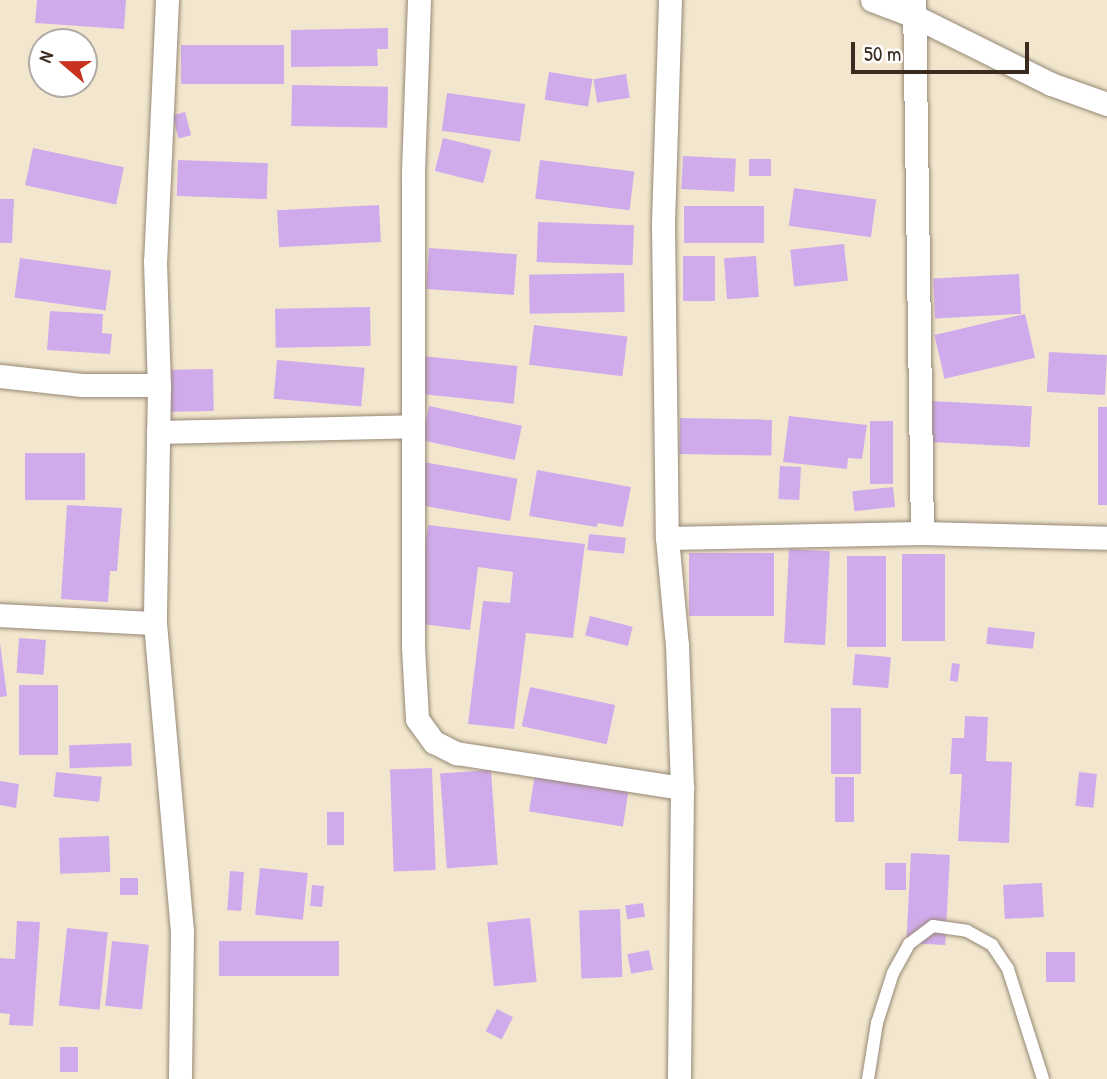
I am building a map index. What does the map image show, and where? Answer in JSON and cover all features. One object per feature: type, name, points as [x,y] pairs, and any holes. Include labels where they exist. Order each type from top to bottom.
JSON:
[{"type":"street","points":[[167,0],[155,261],[159,384],[155,623],[182,931],[180,1079]]},
{"type":"street","points":[[419,0],[413,176],[413,647],[417,719],[434,742],[456,753],[682,788]]},
{"type":"street","points":[[670,0],[663,225],[667,537],[677,645],[682,788],[679,1079]]},
{"type":"street","points":[[872,0],[914,8],[1051,84],[1107,104]]},
{"type":"street","points":[[914,8],[922,533]]},
{"type":"street","points":[[0,376],[82,385],[159,384]]},
{"type":"street","points":[[158,432],[413,426]]},
{"type":"street","points":[[667,537],[922,533],[1107,538]]},
{"type":"street","points":[[0,615],[155,623]]},
{"type":"lane","points":[[868,1079],[877,1023],[893,973],[909,944],[933,926],[967,931],[992,945],[1007,969],[1043,1079]]},
{"type":"building","points":[[37,0],[126,0],[124,29],[35,23]]},
{"type":"building","points":[[388,28],[388,49],[377,49],[378,66],[291,67],[291,30]]},
{"type":"building","points":[[181,45],[284,45],[284,84],[181,84]]},
{"type":"building","points":[[549,72],[592,79],[588,107],[545,100]]},
{"type":"building","points":[[626,74],[630,98],[597,103],[593,79]]},
{"type":"building","points":[[292,85],[388,87],[387,128],[291,126]]},
{"type":"building","points":[[447,93],[525,104],[520,142],[442,131]]},
{"type":"building","points":[[185,112],[191,135],[179,139],[172,115]]},
{"type":"building","points":[[443,138],[492,150],[483,183],[435,171]]},
{"type":"building","points":[[33,148],[124,167],[116,205],[25,185]]},
{"type":"building","points":[[683,156],[736,159],[734,192],[681,189]]},
{"type":"building","points":[[749,159],[771,159],[771,176],[749,176]]},
{"type":"building","points":[[178,160],[268,163],[267,199],[177,196]]},
{"type":"building","points":[[540,160],[634,172],[630,210],[535,199]]},
{"type":"building","points":[[794,188],[876,200],[871,237],[789,226]]},
{"type":"building","points":[[0,199],[14,199],[12,243],[0,243]]},
{"type":"building","points":[[379,205],[381,242],[279,247],[277,210]]},
{"type":"building","points":[[684,206],[764,206],[764,243],[684,243]]},
{"type":"building","points":[[538,222],[634,225],[633,265],[537,262]]},
{"type":"building","points":[[844,244],[848,281],[794,286],[790,250]]},
{"type":"building","points":[[429,248],[517,254],[514,295],[426,289]]},
{"type":"building","points":[[683,256],[715,256],[715,301],[683,301]]},
{"type":"building","points":[[756,256],[759,297],[727,299],[724,258]]},
{"type":"building","points":[[20,258],[111,271],[106,310],[14,298]]},
{"type":"building","points":[[624,273],[625,312],[530,314],[529,275]]},
{"type":"building","points":[[1019,274],[1021,314],[935,318],[933,279]]},
{"type":"building","points":[[370,307],[371,346],[276,348],[275,309]]},
{"type":"building","points":[[50,311],[103,314],[102,333],[112,334],[110,354],[47,350]]},
{"type":"building","points":[[1025,314],[1035,358],[945,379],[934,335]]},
{"type":"building","points":[[534,325],[627,336],[622,376],[529,365]]},
{"type":"building","points":[[1049,352],[1107,355],[1105,395],[1047,392]]},
{"type":"building","points":[[423,356],[517,366],[514,404],[419,394]]},
{"type":"building","points":[[277,360],[365,368],[361,407],[274,399]]},
{"type":"building","points":[[213,369],[214,411],[161,412],[160,370]]},
{"type":"building","points":[[932,401],[1032,406],[1030,447],[930,442]]},
{"type":"building","points":[[429,406],[522,426],[515,460],[422,440]]},
{"type":"building","points":[[1098,407],[1107,407],[1107,505],[1098,505]]},
{"type":"building","points":[[789,416],[867,425],[862,459],[848,458],[847,469],[783,462]]},
{"type":"building","points":[[680,418],[772,420],[771,456],[679,454]]},
{"type":"building","points":[[870,421],[893,421],[893,484],[870,484]]},
{"type":"building","points":[[25,453],[85,453],[85,500],[25,500]]},
{"type":"building","points":[[423,462],[518,479],[510,521],[416,504]]},
{"type":"building","points":[[780,466],[801,467],[799,500],[778,499]]},
{"type":"building","points":[[537,470],[631,487],[623,527],[598,523],[597,527],[529,516]]},
{"type":"building","points":[[893,487],[895,507],[854,511],[852,491]]},
{"type":"building","points":[[67,505],[122,508],[117,571],[110,571],[108,602],[61,599]]},
{"type":"building","points":[[428,525],[585,544],[573,638],[526,633],[514,729],[468,724],[483,601],[510,603],[513,572],[478,567],[470,630],[415,623]]},
{"type":"building","points":[[589,534],[626,538],[624,554],[587,550]]},
{"type":"building","points":[[789,549],[830,551],[825,645],[784,643]]},
{"type":"building","points":[[689,553],[774,553],[774,616],[689,616]]},
{"type":"building","points":[[902,554],[945,554],[945,641],[902,641]]},
{"type":"building","points":[[847,556],[886,556],[886,647],[847,647]]},
{"type":"building","points":[[590,616],[633,627],[628,646],[585,635]]},
{"type":"building","points":[[988,627],[1035,632],[1033,649],[986,644]]},
{"type":"building","points":[[19,638],[46,640],[43,675],[17,673]]},
{"type":"building","points":[[0,643],[7,696],[0,697]]},
{"type":"building","points":[[855,654],[891,657],[888,688],[852,685]]},
{"type":"building","points":[[952,663],[960,664],[958,682],[950,681]]},
{"type":"building","points":[[19,685],[58,685],[58,755],[19,755]]},
{"type":"building","points":[[530,687],[615,705],[607,744],[522,726]]},
{"type":"building","points":[[831,708],[861,708],[861,774],[831,774]]},
{"type":"building","points":[[965,716],[988,717],[986,761],[1012,762],[1009,843],[958,841],[962,774],[950,774],[952,738],[964,738]]},
{"type":"building","points":[[131,743],[132,766],[70,768],[69,745]]},
{"type":"building","points":[[432,768],[436,870],[394,871],[390,769]]},
{"type":"building","points":[[491,770],[498,865],[447,868],[440,774]]},
{"type":"building","points":[[56,772],[102,777],[99,802],[53,797]]},
{"type":"building","points":[[1079,772],[1097,774],[1093,808],[1075,806]]},
{"type":"building","points":[[535,774],[629,789],[623,826],[529,812]]},
{"type":"building","points":[[835,777],[854,777],[854,822],[835,822]]},
{"type":"building","points":[[0,781],[19,784],[16,808],[0,805]]},
{"type":"building","points":[[327,812],[344,812],[344,845],[327,845]]},
{"type":"building","points":[[109,836],[110,872],[60,874],[59,838]]},
{"type":"building","points":[[911,853],[950,855],[945,945],[906,943]]},
{"type":"building","points":[[885,863],[906,863],[906,890],[885,890]]},
{"type":"building","points":[[260,868],[308,873],[303,920],[255,915]]},
{"type":"building","points":[[230,871],[244,872],[241,911],[227,910]]},
{"type":"building","points":[[120,878],[138,878],[138,895],[120,895]]},
{"type":"building","points":[[1042,883],[1044,917],[1005,919],[1003,885]]},
{"type":"building","points":[[312,885],[324,886],[322,907],[310,906]]},
{"type":"building","points":[[643,903],[645,917],[627,919],[625,906]]},
{"type":"building","points":[[620,909],[622,977],[581,978],[579,910]]},
{"type":"building","points":[[530,918],[537,982],[494,986],[487,922]]},
{"type":"building","points":[[17,921],[40,922],[33,1026],[9,1025],[10,1014],[0,1013],[0,958],[15,959]]},
{"type":"building","points":[[67,928],[108,932],[100,1010],[59,1006]]},
{"type":"building","points":[[112,941],[149,945],[142,1010],[105,1006]]},
{"type":"building","points":[[219,941],[339,941],[339,976],[219,976]]},
{"type":"building","points":[[649,950],[653,970],[631,974],[627,954]]},
{"type":"building","points":[[1046,952],[1075,952],[1075,982],[1046,982]]},
{"type":"building","points":[[497,1009],[513,1017],[502,1039],[486,1031]]},
{"type":"building","points":[[60,1047],[78,1047],[78,1072],[60,1072]]}]
